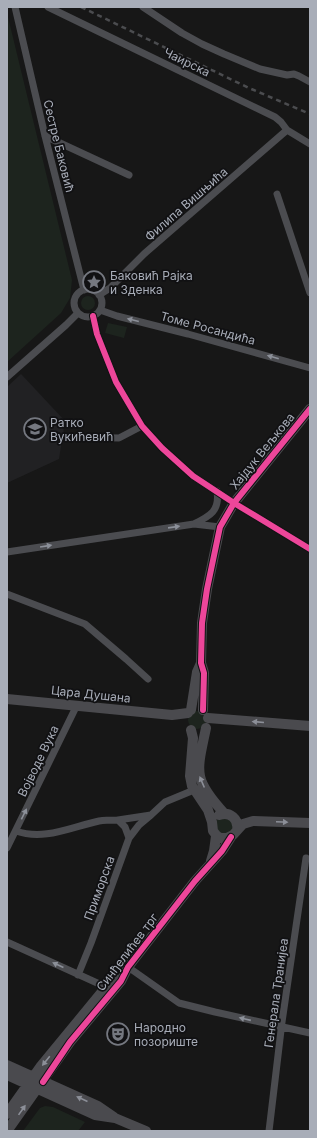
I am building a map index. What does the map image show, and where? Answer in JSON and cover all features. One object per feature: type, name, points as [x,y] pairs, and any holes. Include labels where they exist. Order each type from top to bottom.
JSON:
[{"type":"street","name":"Сестре Баковић","points":[[15,7],[45,136],[84,290]]},
{"type":"street","name":"Чаирска","points":[[48,7],[275,117],[287,130],[310,144]]},
{"type":"street","points":[[143,7],[182,33],[202,44],[260,69],[287,75],[294,74],[310,82]]},
{"type":"street","name":"Филипа Вишњића","points":[[99,295],[110,288],[144,254],[287,130]]},
{"type":"street","points":[[45,136],[129,175]]},
{"type":"street","points":[[277,194],[310,293]]},
{"type":"street","points":[[84,290],[93,290],[99,295],[102,302],[100,310],[93,316],[85,317],[78,313],[74,306],[77,294],[84,290]]},
{"type":"street","name":"Томе Росандића","points":[[100,310],[117,316],[310,368]]},
{"type":"street","points":[[7,377],[66,326],[78,313]]},
{"type":"street","points":[[93,316],[97,334],[116,382],[142,426],[178,464],[193,476],[234,503],[310,549]]},
{"type":"street","name":"Хајдук Вељкова","points":[[201,663],[202,624],[207,589],[220,527],[234,503],[310,409]]},
{"type":"street","points":[[74,437],[119,438],[142,426]]},
{"type":"street","points":[[194,524],[206,518],[215,510],[218,503],[217,491]]},
{"type":"street","points":[[7,552],[194,524],[220,527]]},
{"type":"street","points":[[7,594],[85,624],[148,678]]},
{"type":"street","points":[[201,663],[204,673],[206,714],[209,722],[206,728],[199,761],[199,776],[209,796],[224,813],[235,819],[237,824],[234,834]]},
{"type":"street","points":[[201,663],[197,672],[189,719],[193,738],[190,776],[194,790],[208,810],[212,822],[212,828],[216,836],[224,839],[234,834],[245,823],[253,821],[310,823]]},
{"type":"street","name":"Цара Душана","points":[[7,699],[172,715],[189,719]]},
{"type":"street","name":"Војводе Вука","points":[[7,848],[77,705]]},
{"type":"street","points":[[189,719],[197,708],[206,714],[310,726]]},
{"type":"street","points":[[189,719],[200,731],[206,728]]},
{"type":"street","name":"Приморска","points":[[78,975],[129,838],[139,826],[165,802],[194,790]]},
{"type":"street","points":[[212,822],[218,815],[224,813]]},
{"type":"street","points":[[16,831],[27,834],[41,835],[100,821],[151,815]]},
{"type":"street","points":[[118,820],[125,826],[129,838]]},
{"type":"street","name":"Синђелићев трг","points":[[7,1114],[30,1081],[106,987],[128,967],[210,863],[222,851],[234,834]]},
{"type":"street","name":"Синђелићев трг","points":[[210,863],[214,851],[216,836]]},
{"type":"street","name":"Генерала Транијеа","points":[[269,1131],[306,858]]},
{"type":"street","points":[[7,942],[106,987]]},
{"type":"street","name":"Синђелићев трг","points":[[128,967],[179,1002],[282,1027]]},
{"type":"street","name":"Синђелићев трг","points":[[7,1131],[70,1042],[121,980],[128,967]]},
{"type":"street","points":[[282,1027],[310,1033]]},
{"type":"street","points":[[7,1065],[40,1086],[98,1106],[115,1118],[146,1131]]},
{"type":"street","points":[[7,1075],[30,1081]]},
{"type":"shaded area","points":[[7,13],[72,280],[70,298],[61,313],[7,362]]},
{"type":"shaded area","points":[[85,296],[91,296],[95,300],[95,306],[91,310],[85,310],[81,306],[81,300]]},
{"type":"shaded area","points":[[108,323],[127,327],[124,338],[105,333]]},
{"type":"shaded area","name":"Ратко Вукићевић","points":[[21,374],[65,421],[59,459],[7,483],[7,387]]},
{"type":"shaded area","points":[[197,711],[203,714],[206,720],[203,726],[197,729],[191,726],[188,720],[191,714]]},
{"type":"shaded area","points":[[219,817],[234,821],[231,834],[219,835],[215,822]]},
{"type":"shaded area","points":[[45,1106],[53,1107],[85,1122],[78,1131],[23,1131],[40,1108]]},
{"type":"railway","points":[[81,7],[249,88],[310,114]]},
{"type":"cycle path","points":[[93,316],[97,334],[116,382],[142,426],[162,448],[193,476],[234,503],[310,549]]},
{"type":"cycle path","points":[[203,710],[204,673],[201,663],[202,623],[207,589],[220,527],[234,503],[310,409]]},
{"type":"cycle path","points":[[43,1082],[70,1042],[121,981],[128,967],[195,881],[222,851],[231,837]]},
{"type":"place","name":"Баковић Рајка и Зденка","points":[[94,282]]},
{"type":"place","name":"Ратко Вукићевић","points":[[35,429]]},
{"type":"place","name":"Народно позориште","points":[[118,1034]]}]
